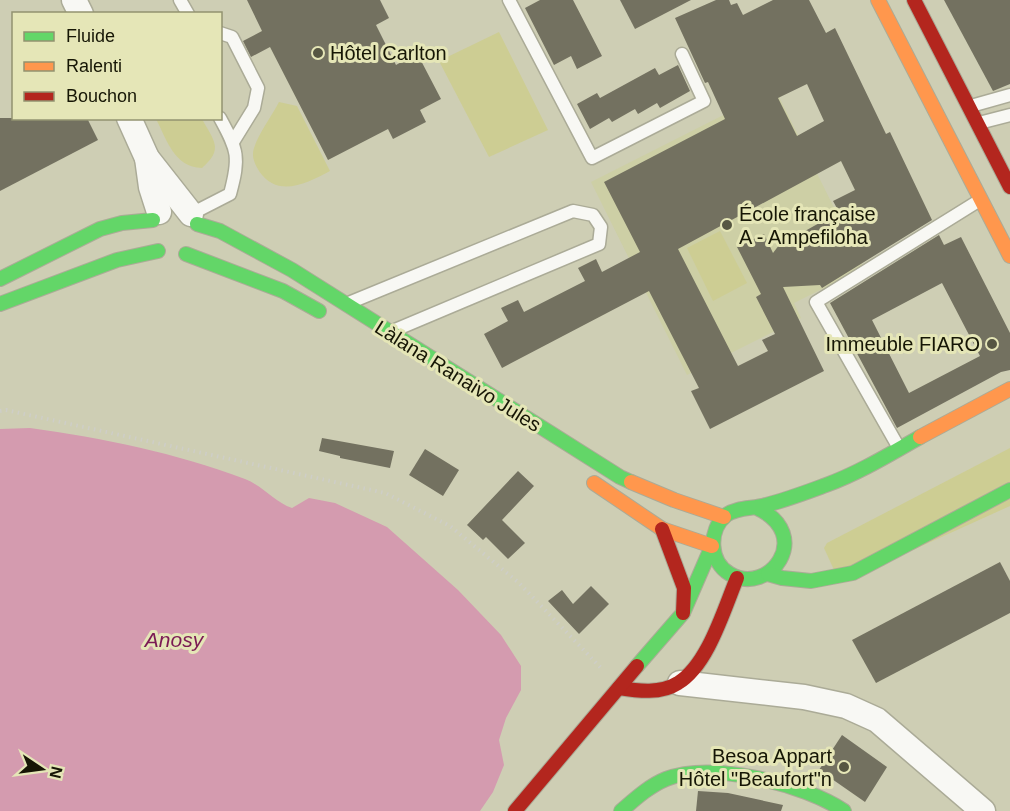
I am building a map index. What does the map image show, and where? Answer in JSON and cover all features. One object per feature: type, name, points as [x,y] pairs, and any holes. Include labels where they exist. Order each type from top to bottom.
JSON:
[{"type":"main road","points":[[878,0],[1010,256]]},
{"type":"main road","points":[[914,0],[978,124],[995,146],[1010,187]]},
{"type":"main road","points":[[0,279],[100,230],[156,216],[170,208],[181,208],[194,219],[199,232],[193,249],[186,254],[171,257],[158,251],[149,236],[156,216]]},
{"type":"main road","name":"Làlana Ranaivo Jules","points":[[194,219],[272,259],[620,477],[674,500],[724,517]]},
{"type":"main road","points":[[0,304],[117,260],[158,251]]},
{"type":"main road","points":[[186,254],[283,291],[328,316]]},
{"type":"main road","points":[[515,811],[594,715],[683,613],[712,546],[714,530],[724,517],[739,508],[757,508],[834,481],[1010,389]]},
{"type":"main road","points":[[587,478],[662,529],[712,546]]},
{"type":"main road","points":[[768,574],[782,578],[810,580],[854,573],[1010,490]]},
{"type":"main road","points":[[712,546],[715,558],[724,570],[737,578],[753,580],[768,574],[783,556],[783,532],[777,521],[757,508]]},
{"type":"main road","points":[[662,529],[684,588],[683,613]]},
{"type":"main road","points":[[619,688],[642,692],[661,690],[680,683],[700,661],[737,578]]},
{"type":"main road","points":[[621,811],[652,787],[679,776],[702,772],[725,772],[806,792],[835,804],[844,811]]},
{"type":"street","points":[[130,120],[147,158],[194,219]]},
{"type":"street","points":[[147,158],[156,216]]},
{"type":"street","points":[[700,661],[727,687]]},
{"type":"street","points":[[680,683],[804,697],[846,706],[877,720],[983,811]]},
{"type":"lane","points":[[509,0],[592,158],[704,101],[682,54]]},
{"type":"lane","points":[[222,34],[232,38],[258,88],[254,108],[233,142]]},
{"type":"lane","points":[[969,106],[1010,95]]},
{"type":"lane","points":[[978,124],[1010,115]]},
{"type":"lane","points":[[194,219],[230,194],[237,165],[233,142],[221,120]]},
{"type":"lane","points":[[899,448],[816,302],[981,199]]},
{"type":"lane","points":[[345,304],[573,211],[593,214],[602,227],[599,244],[388,333]]},
{"type":"path","points":[[0,411],[6,410],[385,493],[450,526],[519,584],[619,688]]},
{"type":"shaded area","points":[[499,32],[548,130],[489,157],[439,61]]},
{"type":"shaded area","name":"École française A - Ampefiloha","points":[[775,89],[864,268],[794,303],[801,318],[687,375],[591,182]]},
{"type":"shaded area","points":[[279,102],[297,106],[330,171],[302,184],[284,186],[267,180],[259,171],[253,151]]},
{"type":"shaded area","points":[[156,120],[203,120],[213,139],[215,150],[202,168],[192,166],[178,158]]},
{"type":"shaded area","points":[[720,231],[747,283],[713,301],[687,248]]},
{"type":"shaded area","points":[[1010,448],[1010,506],[840,583],[824,548],[827,543]]},
{"type":"water","name":"Anosy","points":[[30,428],[112,442],[193,461],[245,479],[292,508],[309,498],[335,503],[387,527],[458,590],[501,635],[521,666],[521,690],[506,718],[499,740],[504,765],[493,792],[480,811],[0,811],[0,429]]},
{"type":"building","points":[[247,0],[380,0],[389,18],[376,25],[396,65],[417,53],[441,99],[420,110],[426,122],[393,139],[388,129],[328,160],[270,47],[251,57],[243,41],[262,31]]},
{"type":"building","points":[[540,0],[573,0],[602,56],[577,69],[571,56],[554,65],[525,8]]},
{"type":"building","points":[[620,0],[691,0],[635,29]]},
{"type":"building","points":[[716,0],[729,0],[731,5],[737,3],[743,15],[773,0],[809,0],[826,33],[835,28],[886,134],[890,132],[932,220],[822,288],[820,285],[783,287],[824,371],[710,429],[691,391],[699,388],[649,291],[502,368],[484,334],[508,321],[501,308],[518,300],[524,312],[585,281],[578,268],[596,259],[602,272],[640,252],[604,182],[725,119],[708,82],[705,83],[675,18]],"holes":[[[807,84],[824,121],[797,136],[778,98]],[[841,161],[855,190],[833,201],[839,212],[805,231],[789,232],[773,253],[764,234],[737,247],[761,294],[756,297],[775,334],[762,340],[768,351],[738,366],[678,249]]]},
{"type":"building","points":[[944,0],[1010,0],[1010,84],[993,91]]},
{"type":"building","points":[[678,65],[690,91],[660,108],[657,103],[638,114],[635,109],[612,122],[609,118],[590,129],[577,104],[597,93],[600,98],[655,68],[659,75]]},
{"type":"building","points":[[0,118],[88,120],[98,140],[0,191]]},
{"type":"building","name":"Immeuble FIARO","points":[[939,235],[944,245],[961,237],[1010,333],[1010,370],[1001,372],[897,428],[830,303]],"holes":[[[942,283],[980,356],[909,393],[872,320]]]},
{"type":"building","points":[[322,438],[394,451],[390,468],[340,458],[340,456],[319,451]]},
{"type":"building","points":[[425,449],[459,470],[443,496],[409,475]]},
{"type":"building","points":[[518,471],[534,486],[502,520],[525,543],[508,559],[486,537],[483,540],[467,525]]},
{"type":"building","points":[[1000,562],[1010,581],[1010,613],[876,683],[852,640]]},
{"type":"building","points":[[591,586],[609,604],[579,634],[548,601],[562,590],[573,604]]},
{"type":"building","points":[[842,735],[887,767],[865,802],[819,770]]},
{"type":"building","points":[[698,791],[728,793],[783,805],[781,811],[696,811]]},
{"type":"traffic: fast","points":[[0,279],[100,229],[122,223],[153,220]]},
{"type":"traffic: fast","points":[[197,224],[220,231],[292,270],[631,482]]},
{"type":"traffic: fast","points":[[0,304],[117,260],[158,251]]},
{"type":"traffic: fast","points":[[186,254],[283,291],[319,311]]},
{"type":"traffic: fast","points":[[757,508],[774,520],[783,533],[784,547],[780,560],[771,570],[759,577],[745,579],[723,569],[715,554],[713,546],[716,529],[726,515],[781,501],[838,480],[920,437]]},
{"type":"traffic: fast","points":[[768,574],[811,581],[853,573],[1010,490]]},
{"type":"traffic: fast","points":[[637,666],[683,613],[712,546]]},
{"type":"traffic: fast","points":[[621,811],[648,789],[666,779],[685,774],[708,773],[732,774],[782,784],[827,801],[844,811]]},
{"type":"traffic: slow","points":[[878,0],[1010,256]]},
{"type":"traffic: slow","points":[[920,437],[1010,389]]},
{"type":"traffic: slow","points":[[631,482],[724,517]]},
{"type":"traffic: slow","points":[[594,483],[662,529],[712,546]]},
{"type":"traffic: jam","points":[[914,0],[1010,187]]},
{"type":"traffic: jam","points":[[662,529],[684,588],[683,613]]},
{"type":"traffic: jam","points":[[619,688],[642,691],[664,689],[689,675],[714,635],[737,578]]},
{"type":"traffic: jam","points":[[515,811],[637,666]]},
{"type":"place","name":"Hôtel Carlton","points":[[318,53]]},
{"type":"place","name":"École française A - Ampefiloha","points":[[727,225]]},
{"type":"place","name":"Immeuble FIARO","points":[[992,344]]},
{"type":"place","name":"Besoa Appart Hôtel \"Beaufort\"n","points":[[844,767]]}]
